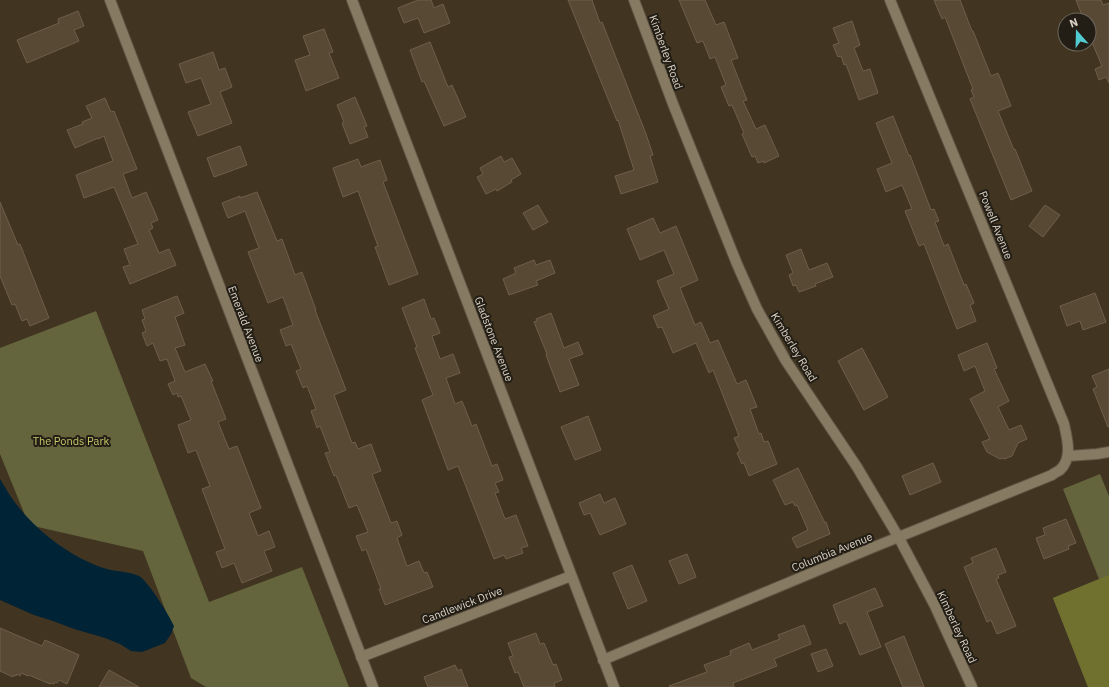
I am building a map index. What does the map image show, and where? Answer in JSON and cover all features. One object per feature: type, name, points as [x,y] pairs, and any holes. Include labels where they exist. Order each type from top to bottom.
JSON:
[{"type":"street","name":"Emerald Avenue","points":[[110,0],[372,687]]},
{"type":"street","name":"Gladstone Avenue","points":[[352,0],[614,687]]},
{"type":"street","name":"Kimberley Road","points":[[634,0],[673,104],[737,264],[757,309],[786,361],[857,467],[898,538],[935,606],[972,687]]},
{"type":"street","name":"Powell Avenue","points":[[890,0],[1064,424],[1067,438],[1067,458]]},
{"type":"street","points":[[1067,458],[1109,452]]},
{"type":"street","name":"Columbia Avenue","points":[[603,660],[1052,475],[1061,469],[1067,458]]},
{"type":"street","name":"Candlewick Drive","points":[[361,657],[571,576]]},
{"type":"green space","name":"The Ponds Park","points":[[96,311],[209,602],[302,567],[349,687],[206,687],[191,678],[143,551],[29,525],[0,454],[0,348]]},
{"type":"green space","points":[[1100,474],[1109,496],[1109,687],[1088,687],[1053,598],[1099,579],[1063,489]]},
{"type":"shaded area","points":[[1109,575],[1109,687],[1088,687],[1053,598]]},
{"type":"water","points":[[0,479],[18,507],[26,516],[53,541],[63,548],[98,566],[135,574],[143,579],[168,614],[174,626],[165,643],[142,652],[131,651],[120,644],[105,638],[34,615],[0,600]]},
{"type":"building","points":[[418,0],[431,0],[434,8],[443,4],[450,23],[424,33],[418,18],[404,23],[398,8]]},
{"type":"building","points":[[568,0],[592,0],[646,134],[653,155],[650,156],[658,182],[621,194],[615,176],[634,170],[618,120],[617,121]]},
{"type":"building","points":[[679,0],[705,0],[716,25],[724,22],[738,58],[731,60],[747,100],[743,101],[756,129],[765,125],[779,156],[764,163],[764,161],[758,163],[755,156],[752,157],[732,105],[729,106],[721,87],[726,85],[715,57],[710,59],[703,41],[697,43]]},
{"type":"building","points":[[934,0],[960,0],[991,76],[998,73],[1011,106],[998,111],[1032,191],[1011,200],[970,99],[974,97],[971,90],[973,89],[945,17],[942,19]]},
{"type":"building","points":[[1076,0],[1101,0],[1103,5],[1109,3],[1109,83],[1106,77],[1099,80],[1095,69],[1102,66],[1096,52],[1097,12],[1081,12]]},
{"type":"building","points":[[78,11],[84,26],[74,30],[79,41],[27,63],[17,40],[59,23],[58,19]]},
{"type":"building","points":[[852,21],[860,45],[854,48],[863,71],[870,69],[878,93],[859,100],[846,64],[844,65],[841,56],[838,57],[833,45],[839,43],[833,28]]},
{"type":"building","points":[[324,29],[333,52],[329,53],[339,78],[306,91],[295,60],[310,55],[303,36]]},
{"type":"building","points":[[430,42],[448,87],[452,85],[466,117],[444,126],[424,81],[422,82],[410,50]]},
{"type":"building","points":[[213,52],[219,70],[225,68],[232,87],[220,92],[232,123],[198,136],[188,112],[211,104],[201,78],[186,83],[179,64]]},
{"type":"building","points":[[355,97],[367,126],[364,127],[368,137],[350,144],[342,123],[344,122],[337,105]]},
{"type":"building","points":[[105,98],[111,112],[114,111],[137,169],[123,174],[132,198],[146,192],[158,220],[151,223],[153,228],[149,230],[159,253],[169,249],[176,265],[130,284],[123,267],[130,265],[124,249],[138,244],[114,187],[84,198],[76,175],[113,161],[104,136],[75,148],[67,130],[83,124],[82,122],[92,118],[86,106]]},
{"type":"building","points":[[893,116],[931,210],[934,209],[939,221],[935,222],[944,246],[948,244],[964,285],[966,284],[974,303],[970,305],[976,321],[957,329],[924,244],[919,246],[905,211],[912,209],[902,185],[886,192],[877,169],[892,163],[876,123]]},
{"type":"building","points":[[240,146],[247,165],[214,177],[207,158]]},
{"type":"building","points":[[501,156],[504,162],[512,158],[521,174],[511,180],[512,182],[497,191],[496,189],[486,194],[477,177],[483,174],[480,168]]},
{"type":"building","points":[[358,159],[361,167],[380,160],[387,180],[383,182],[418,274],[389,285],[375,247],[378,246],[358,191],[343,197],[333,168]]},
{"type":"building","points":[[257,192],[277,241],[282,239],[295,275],[302,272],[346,390],[334,395],[352,443],[355,442],[358,449],[371,444],[381,471],[372,474],[391,523],[397,521],[402,535],[397,538],[407,566],[419,561],[424,573],[427,572],[433,587],[385,605],[379,589],[381,589],[366,549],[362,551],[356,536],[368,532],[357,505],[349,508],[336,475],[334,476],[325,453],[330,452],[320,426],[317,428],[311,411],[316,409],[307,386],[303,388],[296,371],[301,369],[291,344],[286,346],[280,330],[293,325],[283,297],[268,303],[248,252],[259,248],[245,211],[228,218],[222,203],[240,196],[240,198]]},
{"type":"building","points":[[0,202],[18,245],[20,244],[49,318],[30,326],[27,319],[22,321],[15,304],[12,305],[0,276]]},
{"type":"building","points":[[538,205],[548,222],[533,230],[523,213]]},
{"type":"building","points":[[1045,205],[1060,215],[1043,237],[1029,226]]},
{"type":"building","points":[[653,218],[660,233],[676,226],[698,280],[680,288],[695,325],[701,322],[710,343],[718,340],[737,384],[746,380],[757,407],[750,409],[759,434],[761,433],[764,442],[768,441],[777,464],[749,476],[744,463],[742,464],[737,453],[740,451],[734,438],[739,436],[713,370],[709,373],[696,343],[673,353],[662,327],[658,328],[653,316],[669,309],[657,281],[674,274],[664,250],[640,260],[627,229]]},
{"type":"building","points":[[801,249],[809,270],[827,263],[833,277],[815,284],[816,286],[799,292],[796,285],[793,286],[789,275],[793,273],[786,255]]},
{"type":"building","points":[[534,260],[536,265],[550,260],[555,273],[536,281],[538,285],[509,295],[503,279],[516,273],[514,268]]},
{"type":"building","points":[[1095,293],[1106,322],[1083,330],[1080,321],[1067,326],[1060,306]]},
{"type":"building","points":[[177,296],[184,313],[175,317],[185,345],[175,348],[185,372],[205,364],[213,381],[211,381],[226,419],[218,422],[229,449],[237,446],[261,508],[249,513],[258,536],[269,531],[275,547],[264,551],[272,571],[242,583],[234,563],[222,568],[216,552],[225,549],[202,489],[210,486],[196,450],[188,453],[178,425],[191,420],[181,396],[178,397],[177,393],[173,395],[168,384],[175,381],[167,359],[160,361],[153,343],[147,346],[142,333],[146,331],[142,320],[145,319],[142,310]]},
{"type":"building","points":[[424,299],[431,319],[434,318],[440,333],[432,336],[440,359],[453,354],[460,373],[446,378],[455,404],[462,401],[472,426],[476,424],[492,466],[497,464],[503,480],[495,483],[499,492],[495,493],[505,519],[516,515],[528,546],[521,548],[523,553],[506,559],[504,555],[494,559],[458,466],[448,470],[422,400],[433,395],[402,308]]},
{"type":"building","points":[[551,313],[564,348],[578,342],[583,354],[569,359],[579,385],[560,392],[534,322],[537,321],[536,319]]},
{"type":"building","points":[[987,343],[997,368],[994,369],[1009,401],[998,407],[1009,430],[1021,425],[1027,439],[1018,443],[1012,456],[1004,459],[1000,459],[987,452],[982,442],[990,439],[970,399],[985,391],[975,366],[964,371],[958,355]]},
{"type":"building","points":[[862,348],[888,397],[864,410],[838,361]]},
{"type":"building","points":[[1109,369],[1108,427],[1093,389],[1097,387],[1092,376]]},
{"type":"building","points":[[588,416],[601,450],[575,460],[561,427]]},
{"type":"building","points":[[933,463],[941,482],[910,495],[902,476]]},
{"type":"building","points":[[798,468],[825,523],[826,522],[830,534],[797,548],[792,538],[808,530],[797,505],[795,506],[793,502],[785,505],[773,480]]},
{"type":"building","points":[[600,494],[604,503],[615,498],[626,524],[600,535],[590,513],[584,515],[579,503]]},
{"type":"building","points":[[1066,519],[1076,543],[1068,546],[1069,549],[1044,559],[1036,538],[1045,535],[1043,528]]},
{"type":"building","points":[[996,548],[1006,572],[998,575],[999,578],[996,579],[1016,626],[997,634],[991,620],[987,622],[964,567],[973,563],[971,558]]},
{"type":"building","points":[[687,554],[696,577],[679,584],[669,561]]},
{"type":"building","points":[[632,565],[647,601],[628,609],[613,573]]},
{"type":"building","points":[[875,588],[883,606],[867,612],[881,647],[860,655],[846,621],[840,624],[833,605]]},
{"type":"building","points":[[804,625],[811,644],[774,659],[777,666],[733,683],[734,687],[669,686],[707,672],[704,665],[731,655],[730,651],[749,643],[752,650],[780,639],[778,635]]},
{"type":"building","points":[[0,628],[42,646],[45,640],[79,655],[67,684],[59,680],[57,683],[55,682],[54,684],[50,684],[21,673],[20,676],[17,674],[13,677],[0,671]]},
{"type":"building","points":[[536,633],[540,644],[544,643],[553,665],[556,664],[562,680],[554,683],[555,687],[524,687],[518,672],[515,673],[509,657],[513,656],[508,643]]},
{"type":"building","points":[[904,636],[924,687],[903,687],[885,644]]},
{"type":"building","points":[[826,649],[833,666],[818,672],[811,654]]},
{"type":"building","points":[[455,665],[458,671],[461,669],[468,687],[428,687],[424,677]]},
{"type":"building","points":[[109,670],[139,687],[99,687]]}]
